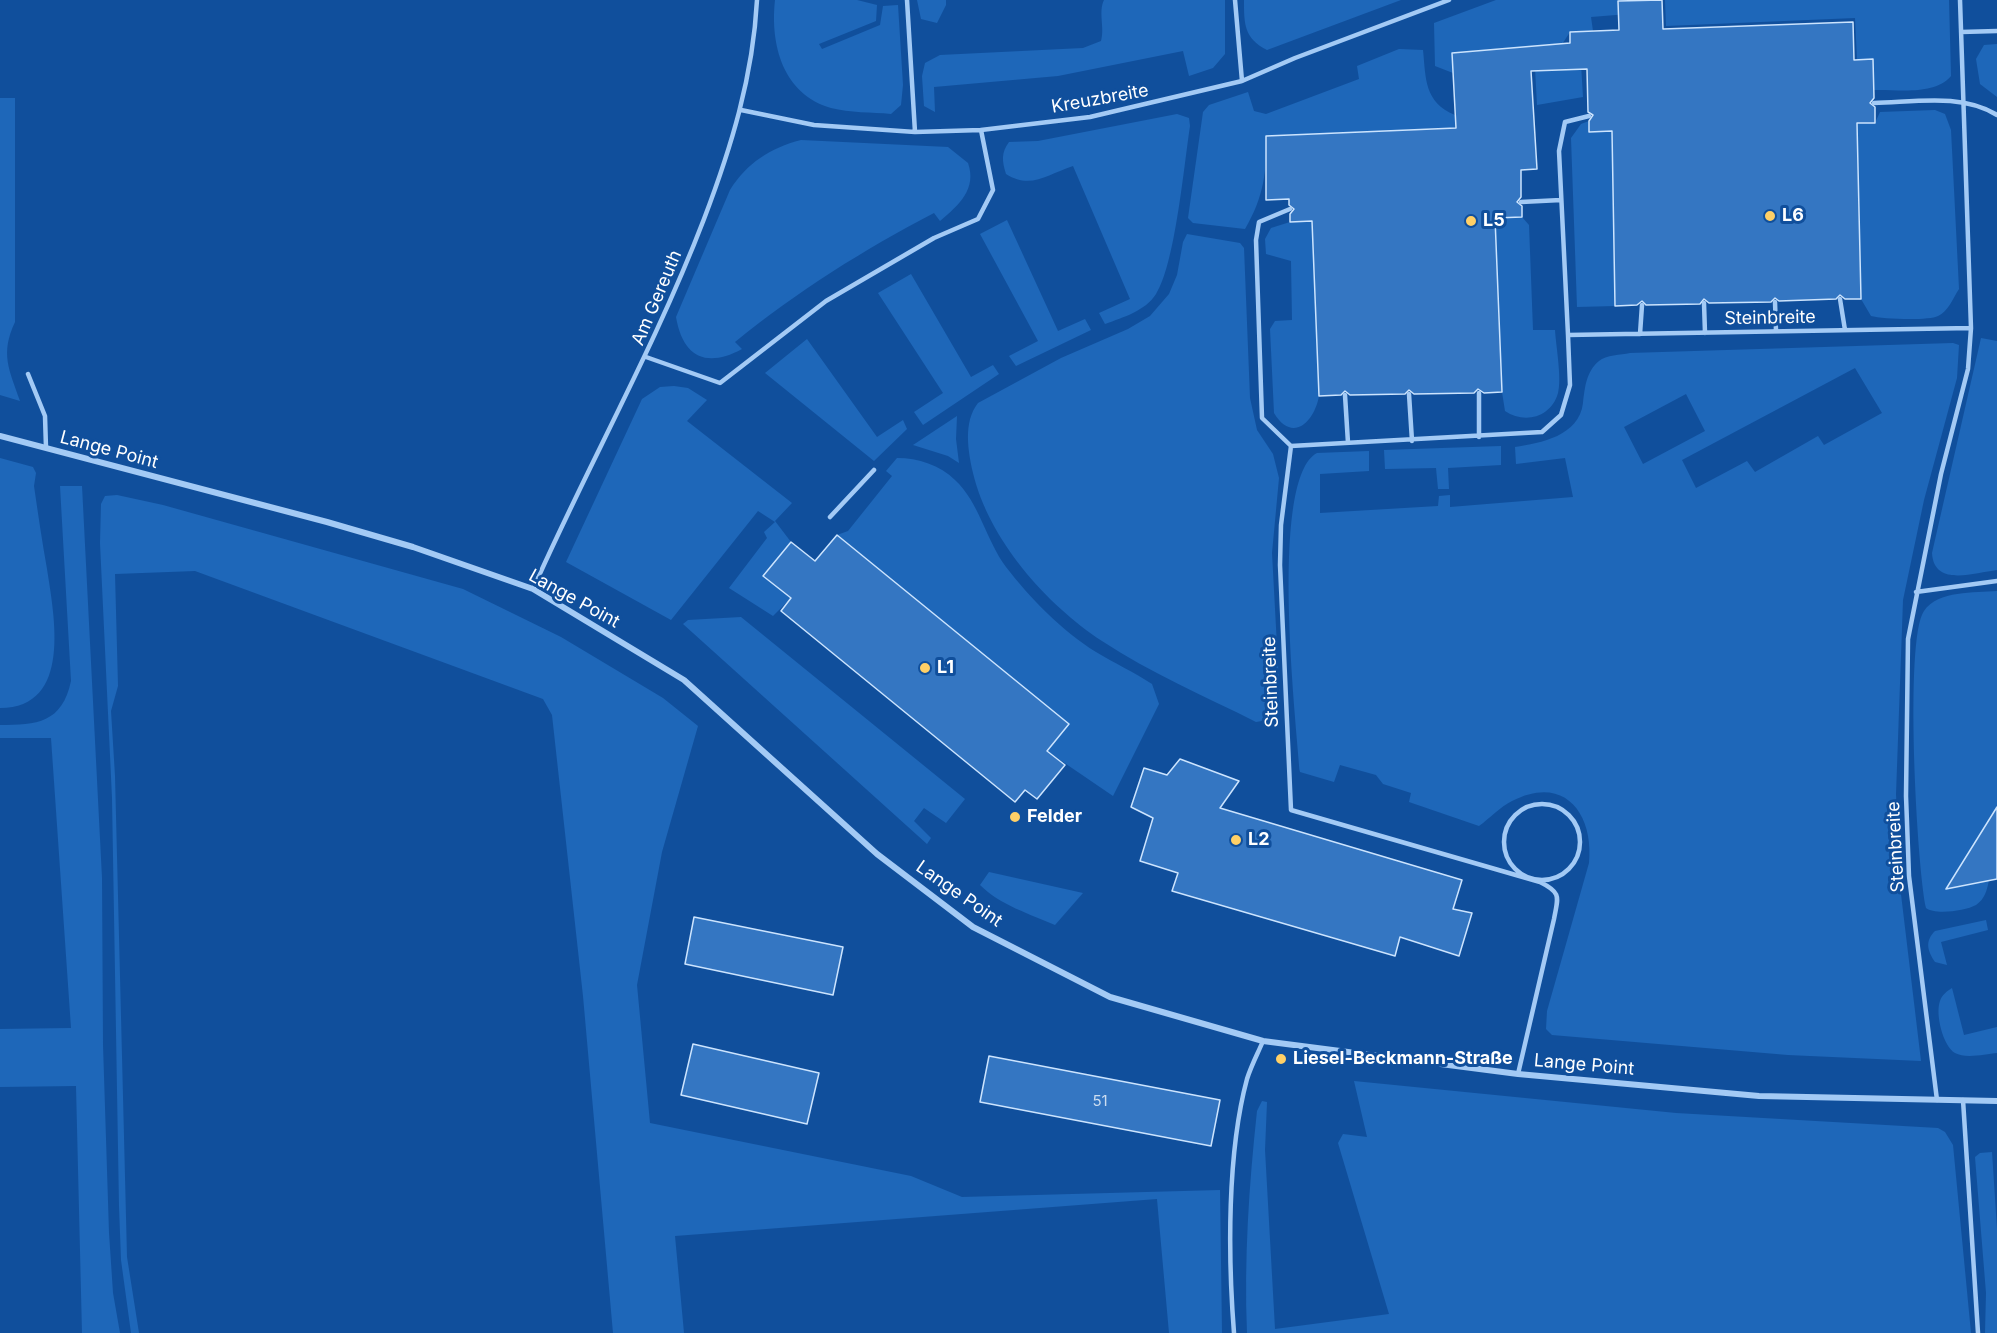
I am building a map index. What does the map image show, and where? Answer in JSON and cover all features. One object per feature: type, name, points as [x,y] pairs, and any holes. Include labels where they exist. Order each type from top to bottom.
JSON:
[{"type":"street","name":"Lange Point","points":[[0,436],[413,547],[533,589],[684,680],[877,854],[974,927],[1110,997],[1263,1041],[1518,1074],[1759,1096],[1997,1101]]},
{"type":"lane","name":"Am Gereuth","points":[[533,589],[646,357],[683,274],[724,164],[741,110],[755,39],[757,0]]},
{"type":"lane","points":[[907,0],[915,132]]},
{"type":"lane","points":[[1235,0],[1242,81]]},
{"type":"lane","name":"Kreuzbreite","points":[[741,110],[814,125],[915,132],[981,130],[1090,117],[1242,81],[1294,58],[1449,0]]},
{"type":"lane","name":"Steinbreite","points":[[1937,1100],[1909,876],[1906,796],[1908,639],[1941,474],[1968,369],[1971,328],[1960,0]]},
{"type":"lane","points":[[1962,32],[1997,31]]},
{"type":"lane","points":[[1874,103],[1964,101],[1983,107],[1997,115]]},
{"type":"lane","points":[[1290,209],[1259,222],[1256,240],[1262,418],[1291,446],[1542,432],[1561,415],[1570,385],[1559,151],[1565,122],[1588,116]]},
{"type":"lane","points":[[646,357],[720,382],[826,301],[934,238],[978,219],[993,190],[981,130]]},
{"type":"lane","points":[[1521,202],[1561,200]]},
{"type":"lane","points":[[1840,299],[1845,330]]},
{"type":"lane","points":[[1775,302],[1776,331]]},
{"type":"lane","points":[[1704,303],[1706,333]]},
{"type":"lane","points":[[1640,334],[1642,305]]},
{"type":"lane","name":"Steinbreite","points":[[1568,335],[1971,328]]},
{"type":"lane","points":[[28,374],[45,416],[46,448]]},
{"type":"lane","points":[[1479,393],[1479,437]]},
{"type":"lane","points":[[1409,394],[1412,441]]},
{"type":"lane","points":[[1345,395],[1348,444]]},
{"type":"lane","name":"Steinbreite","points":[[1291,446],[1281,525],[1280,566],[1291,810],[1529,878],[1554,889],[1558,898],[1518,1074]]},
{"type":"lane","points":[[830,517],[874,470]]},
{"type":"lane","points":[[1916,592],[1997,581]]},
{"type":"lane","points":[[1536,804],[1553,805],[1565,811],[1574,821],[1579,834],[1579,852],[1573,865],[1564,874],[1551,879],[1529,878],[1517,872],[1509,861],[1504,849],[1506,828],[1523,808],[1536,804]]},
{"type":"lane","points":[[1234,1333],[1231,1298],[1234,1149],[1248,1078],[1263,1041]]},
{"type":"lane","points":[[1963,1100],[1978,1333]]},
{"type":"lane","points":[[1997,1101],[1997,1106]]},
{"type":"shaded area","points":[[775,0],[857,0],[877,5],[876,21],[819,44],[822,49],[880,25],[883,6],[898,5],[903,85],[901,105],[891,114],[846,111],[831,108],[801,92],[783,66],[778,50],[775,34]]},
{"type":"shaded area","points":[[917,0],[946,0],[946,5],[937,23],[921,19]]},
{"type":"shaded area","points":[[1104,0],[1225,0],[1225,54],[1213,68],[1189,76],[1183,51],[1058,76],[934,87],[935,112],[924,106],[922,76],[925,63],[940,55],[1083,48],[1101,41]]},
{"type":"shaded area","points":[[1244,0],[1401,0],[1267,50],[1254,40],[1247,30]]},
{"type":"shaded area","points":[[1496,0],[1659,0],[1628,14],[1591,17],[1593,31],[1570,32],[1559,49],[1581,64],[1583,97],[1537,105],[1534,49],[1452,53],[1453,73],[1435,66],[1434,23]]},
{"type":"shaded area","points":[[1665,0],[1949,0],[1951,76],[1944,82],[1925,89],[1874,90],[1873,59],[1857,59],[1855,18],[1666,26]]},
{"type":"shaded area","points":[[1997,44],[1997,97],[1980,84],[1976,59],[1984,45]]},
{"type":"shaded area","points":[[1399,49],[1423,50],[1428,89],[1437,103],[1455,115],[1456,128],[1267,136],[1263,184],[1245,229],[1193,223],[1188,218],[1203,112],[1209,105],[1248,92],[1254,111],[1266,114],[1359,79],[1357,66]]},
{"type":"shaded area","points":[[0,98],[15,98],[15,322],[10,333],[7,353],[20,401],[0,395]]},
{"type":"shaded area","points":[[1935,110],[1945,114],[1951,130],[1959,289],[1942,314],[1933,318],[1905,319],[1871,316],[1861,299],[1857,123],[1875,123],[1880,112]]},
{"type":"shaded area","points":[[1177,114],[1189,118],[1190,126],[1174,238],[1163,280],[1156,294],[1146,305],[1134,313],[1105,324],[1099,313],[1130,299],[1073,166],[1040,179],[1023,181],[1006,174],[1003,154],[1009,142],[1038,141]]},
{"type":"shaded area","points":[[1589,121],[1589,132],[1612,131],[1615,306],[1577,307],[1571,138],[1581,124]]},
{"type":"shaded area","points":[[801,140],[948,147],[968,163],[970,181],[968,189],[954,209],[940,221],[934,213],[831,272],[735,342],[742,349],[718,358],[698,355],[684,342],[676,317],[730,190],[744,172],[760,158],[779,147]]},
{"type":"shaded area","points":[[1522,217],[1529,225],[1533,330],[1555,330],[1559,379],[1558,393],[1549,408],[1543,413],[1528,418],[1505,411],[1502,392],[1495,218]]},
{"type":"shaded area","points":[[1007,220],[1058,331],[1085,319],[1091,330],[1016,366],[1009,356],[1038,341],[980,234]]},
{"type":"shaded area","points":[[1312,221],[1319,396],[1307,421],[1295,428],[1288,427],[1281,422],[1274,413],[1270,329],[1275,321],[1292,320],[1291,261],[1266,254],[1265,239],[1271,228],[1290,222]]},
{"type":"shaded area","points":[[1187,234],[1240,243],[1244,248],[1250,398],[1257,430],[1273,454],[1279,478],[1272,553],[1280,702],[1273,719],[1256,722],[1120,653],[1060,609],[1022,568],[1006,546],[981,498],[970,455],[968,437],[970,419],[978,403],[1061,358],[1128,329],[1150,316],[1169,294],[1177,275],[1183,242]]},
{"type":"shaded area","points":[[911,274],[971,377],[993,365],[999,374],[923,425],[914,412],[943,393],[878,293]]},
{"type":"shaded area","points":[[1981,338],[1997,341],[1997,570],[1966,575],[1947,574],[1934,564],[1932,553]]},
{"type":"shaded area","points":[[807,339],[877,437],[903,420],[907,429],[874,461],[765,373]]},
{"type":"shaded area","points":[[1953,343],[1959,345],[1957,378],[1924,500],[1903,600],[1896,794],[1900,886],[1921,1061],[1788,1055],[1552,1035],[1546,1029],[1547,1011],[1589,863],[1586,828],[1581,814],[1572,803],[1561,796],[1547,792],[1530,794],[1508,803],[1479,826],[1409,802],[1411,793],[1383,784],[1376,775],[1340,765],[1334,782],[1300,772],[1291,654],[1289,551],[1294,506],[1302,472],[1317,453],[1369,451],[1369,471],[1320,474],[1320,513],[1438,506],[1439,496],[1450,495],[1450,507],[1573,497],[1565,458],[1516,464],[1515,447],[1547,440],[1567,430],[1580,414],[1587,380],[1595,365],[1614,355]],"holes":[[[1855,368],[1882,413],[1824,445],[1818,436],[1755,472],[1747,461],[1696,488],[1682,460]],[[1686,394],[1705,431],[1643,464],[1624,427]]]},
{"type":"shaded area","points":[[660,387],[688,388],[707,400],[687,421],[792,503],[775,521],[791,542],[764,575],[791,598],[773,616],[729,588],[767,538],[764,532],[775,522],[758,511],[671,620],[566,562],[642,399]]},
{"type":"shaded area","points":[[957,416],[956,439],[959,463],[948,456],[913,445]]},
{"type":"shaded area","points":[[1501,446],[1501,465],[1448,468],[1449,489],[1438,489],[1436,468],[1385,469],[1384,450]]},
{"type":"shaded area","points":[[0,458],[33,467],[36,473],[34,486],[53,610],[54,656],[49,676],[39,693],[23,704],[0,708]]},
{"type":"shaded area","points":[[897,458],[928,463],[943,470],[955,480],[970,499],[1006,567],[1036,602],[1083,644],[1152,684],[1159,704],[1113,796],[1047,751],[1068,724],[837,535],[848,531],[892,476],[886,471]]},
{"type":"shaded area","points":[[60,486],[82,486],[102,878],[103,1045],[109,1233],[113,1293],[120,1333],[82,1333],[76,1086],[0,1087],[0,1029],[71,1028],[51,738],[0,738],[0,725],[36,722],[54,713],[67,695],[71,681]]},
{"type":"shaded area","points":[[117,495],[163,505],[463,589],[561,637],[663,698],[698,726],[662,852],[637,985],[650,1123],[911,1176],[962,1197],[1220,1190],[1222,1333],[1169,1333],[1157,1199],[675,1236],[684,1333],[613,1333],[583,996],[552,715],[543,699],[195,571],[115,574],[118,686],[111,711],[115,776],[127,1257],[139,1333],[131,1333],[121,1260],[112,798],[100,543],[101,504],[105,496]]},
{"type":"shaded area","points":[[1997,591],[1997,807],[1947,888],[1989,880],[1984,897],[1976,905],[1943,912],[1930,910],[1926,908],[1916,803],[1913,706],[1918,630],[1924,611],[1938,599],[1958,594]]},
{"type":"shaded area","points":[[741,617],[965,799],[946,823],[924,808],[914,821],[931,838],[927,844],[683,624],[688,620]]},
{"type":"shaded area","points":[[989,872],[1083,893],[1055,925],[1016,908],[988,892],[980,885]]},
{"type":"shaded area","points":[[1986,920],[1988,930],[1941,942],[1947,965],[1935,962],[1930,954],[1928,942],[1935,931]]},
{"type":"shaded area","points":[[1952,988],[1964,1035],[1997,1027],[1997,1053],[1976,1056],[1959,1055],[1947,1044],[1941,1029],[1939,1007],[1945,993]]},
{"type":"shaded area","points":[[1354,1081],[1676,1113],[1938,1128],[1945,1132],[1953,1145],[1971,1333],[1247,1333],[1246,1278],[1250,1194],[1257,1111],[1262,1101],[1267,1102],[1265,1150],[1275,1329],[1389,1314],[1338,1143],[1343,1134],[1367,1137]]},
{"type":"shaded area","points":[[1992,1152],[1997,1229],[1997,1333],[1985,1333],[1986,1293],[1975,1157],[1980,1153]]},
{"type":"building","points":[[1662,0],[1663,29],[1853,22],[1854,60],[1873,59],[1874,98],[1870,103],[1875,107],[1875,123],[1857,123],[1861,299],[1845,299],[1840,295],[1836,299],[1779,301],[1775,298],[1771,302],[1709,303],[1704,299],[1700,304],[1646,305],[1642,301],[1637,305],[1615,306],[1612,131],[1589,132],[1589,121],[1593,115],[1588,112],[1587,69],[1531,71],[1537,169],[1521,170],[1521,197],[1517,202],[1522,206],[1522,217],[1495,218],[1502,392],[1484,393],[1478,389],[1474,393],[1414,394],[1409,390],[1405,394],[1350,395],[1345,391],[1341,395],[1319,396],[1312,221],[1290,222],[1290,214],[1294,209],[1289,205],[1289,199],[1266,200],[1266,136],[1456,128],[1452,53],[1570,43],[1570,32],[1619,30],[1618,1]]},
{"type":"building","name":"L1","points":[[837,535],[1069,724],[1047,751],[1065,765],[1037,799],[1025,790],[1015,802],[781,611],[791,598],[763,576],[791,542],[815,561]]},
{"type":"building","name":"L2","points":[[1180,759],[1239,781],[1220,808],[1462,880],[1453,909],[1472,913],[1459,956],[1400,937],[1395,956],[1172,891],[1178,873],[1140,861],[1153,818],[1131,807],[1144,768],[1167,775]]},
{"type":"building","points":[[1997,807],[1997,879],[1946,889]]},
{"type":"building","points":[[694,917],[843,947],[833,995],[685,964]]},
{"type":"building","points":[[693,1044],[819,1073],[807,1124],[681,1095]]},
{"type":"building","points":[[989,1056],[1220,1100],[1211,1146],[980,1102]]},
{"type":"place","name":"L6","points":[[1770,216]]},
{"type":"place","name":"L5","points":[[1471,221]]},
{"type":"place","name":"L1","points":[[925,668]]},
{"type":"place","name":"Felder","points":[[1015,817]]},
{"type":"place","name":"L2","points":[[1236,840]]},
{"type":"place","name":"Liesel-Beckmann-Straße","points":[[1281,1059]]}]
